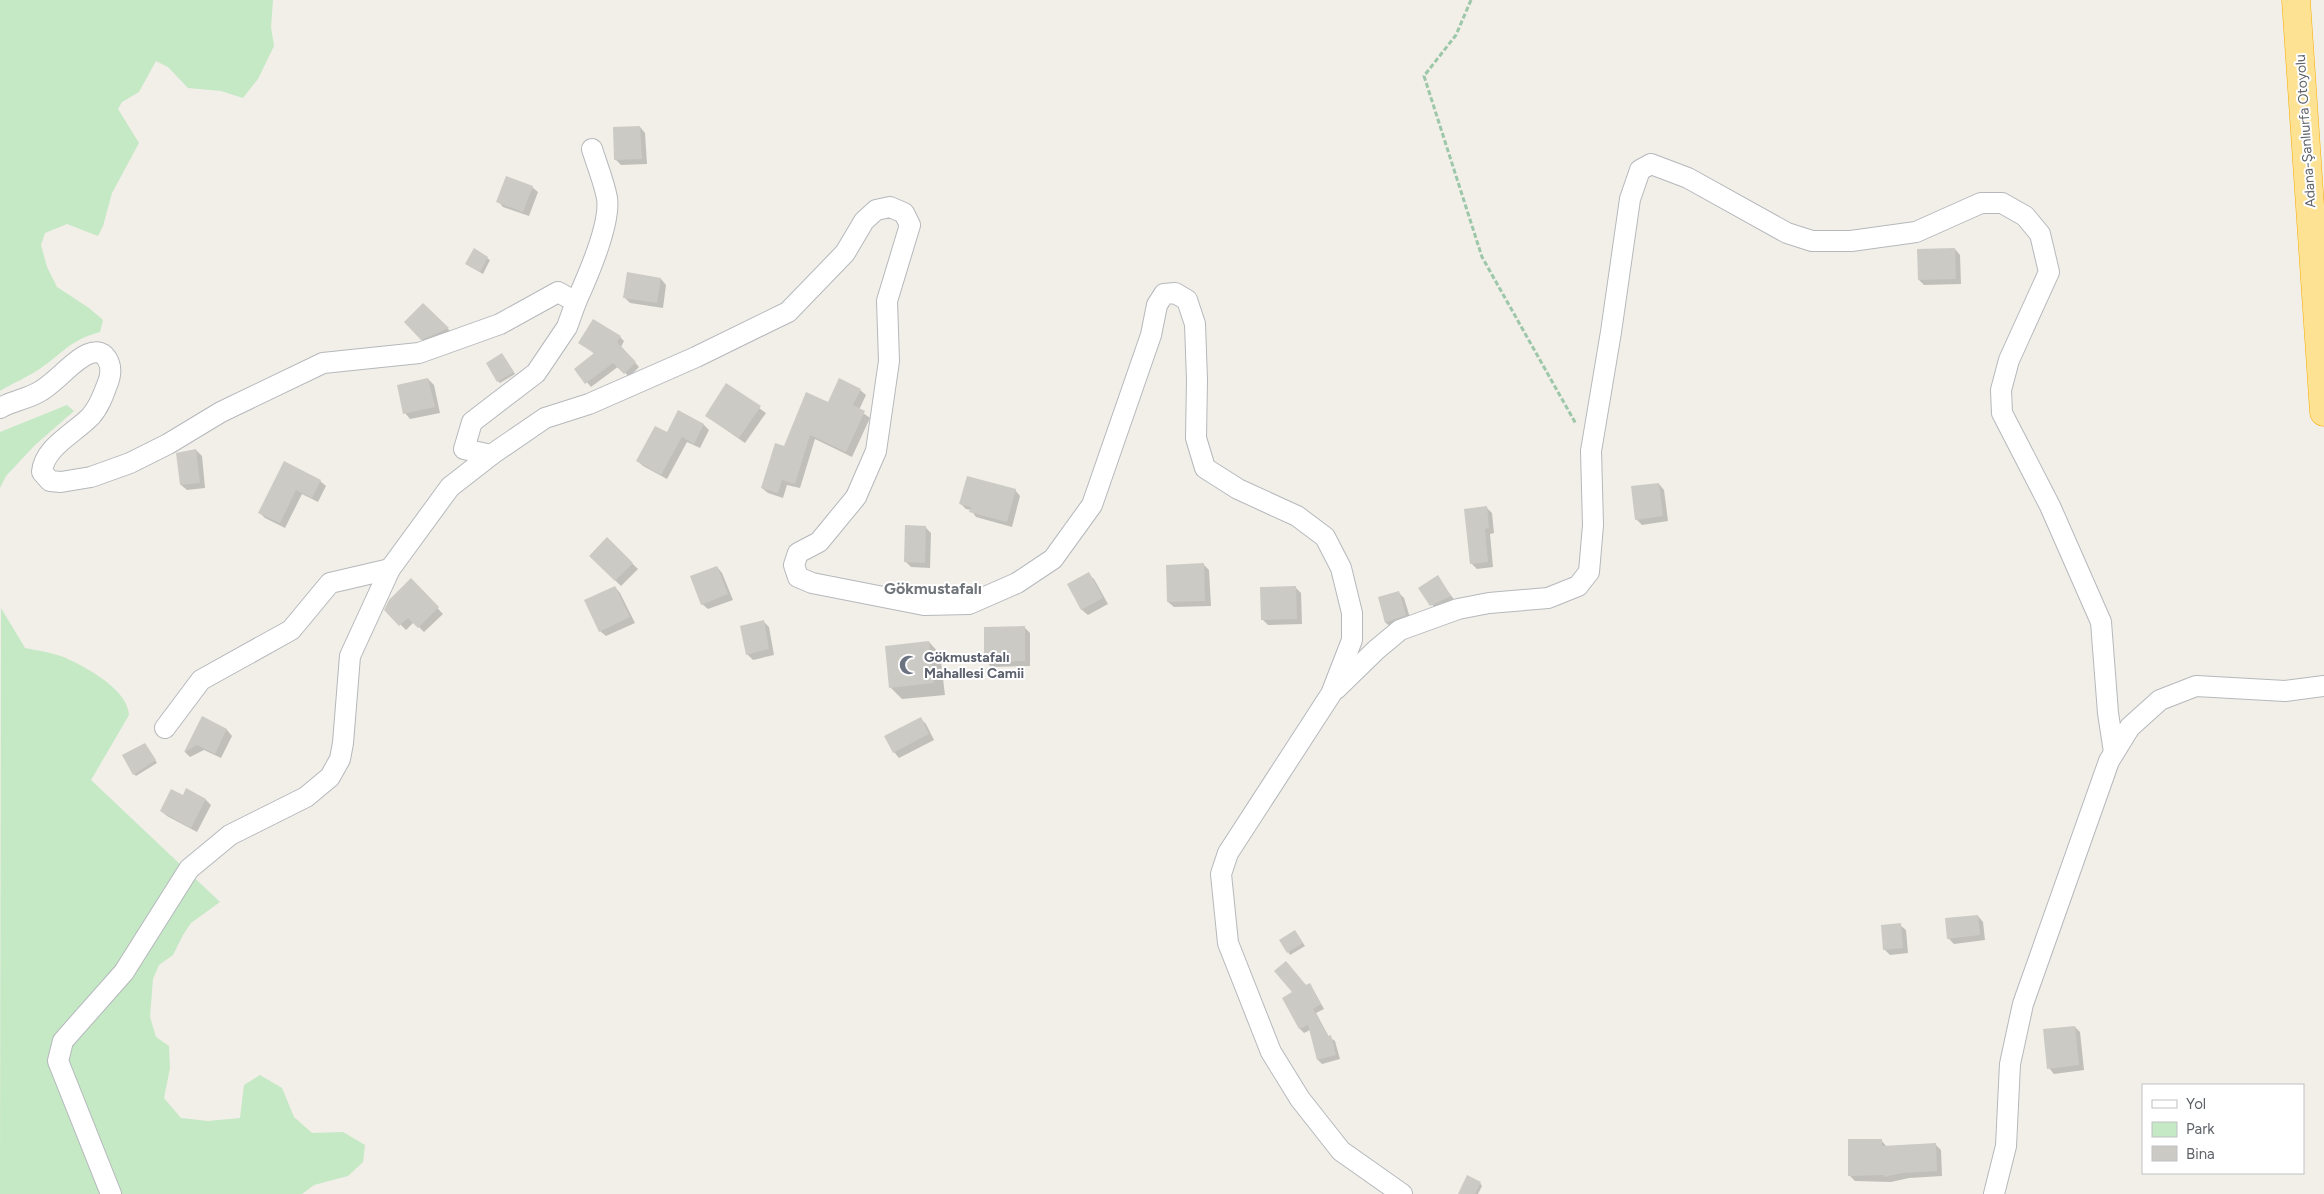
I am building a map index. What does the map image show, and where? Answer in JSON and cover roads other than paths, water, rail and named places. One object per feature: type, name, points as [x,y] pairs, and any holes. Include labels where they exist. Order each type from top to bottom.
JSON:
[{"type":"highway","name":"Adana-Şanlıurfa Otoyolu","points":[[2296,0],[2324,412]]},
{"type":"street","points":[[491,455],[464,449],[472,422],[536,373],[567,327],[589,275],[602,235],[607,200],[592,149]]},
{"type":"street","points":[[1331,694],[1376,650],[1400,630],[1458,609],[1489,603],[1548,598],[1578,586],[1589,572],[1593,525],[1590,451],[1611,332],[1630,199],[1640,170],[1651,164],[1688,178],[1787,233],[1812,241],[1852,241],[1916,232],[1981,202],[2002,203],[2025,216],[2040,234],[2049,272],[2009,360],[2001,390],[2002,413],[2050,506],[2101,622],[2108,713],[2114,752]]},
{"type":"street","points":[[111,1194],[58,1061],[63,1041],[124,972],[189,869],[230,835],[306,797],[330,776],[340,759],[343,743],[350,656],[390,569],[450,487],[491,455],[546,418],[598,400],[696,357],[788,312],[845,253],[864,221],[876,210],[890,207],[904,213],[910,225],[887,301],[889,361],[876,451],[856,497],[819,542],[798,554],[794,565],[798,577],[812,583],[924,605],[969,604],[1017,583],[1052,559],[1092,505],[1152,335],[1157,305],[1164,294],[1175,293],[1187,300],[1195,324],[1197,380],[1196,438],[1205,468],[1238,489],[1297,516],[1325,536],[1341,568],[1352,612],[1352,640],[1331,694],[1228,853],[1221,874],[1228,943],[1238,972],[1272,1052],[1300,1099],[1341,1151],[1402,1194]]},
{"type":"street","points":[[0,408],[39,392],[80,358],[90,352],[100,352],[110,365],[111,376],[101,401],[91,416],[60,443],[43,463],[42,472],[50,481],[61,482],[91,477],[130,463],[168,444],[221,412],[323,363],[419,353],[500,324],[558,292],[576,302]]},
{"type":"street","points":[[165,728],[201,680],[291,630],[330,583],[390,569]]},
{"type":"street","points":[[1994,1194],[2006,1146],[2010,1064],[2023,1004],[2109,761],[2130,727],[2160,700],[2196,686],[2285,692],[2324,686]]},
{"type":"place","name":"Gökmustafalı Mahallesi Camii","points":[[909,665]]},
{"type":"district","name":"Gökmustafalı","points":[[933,588]]}]
